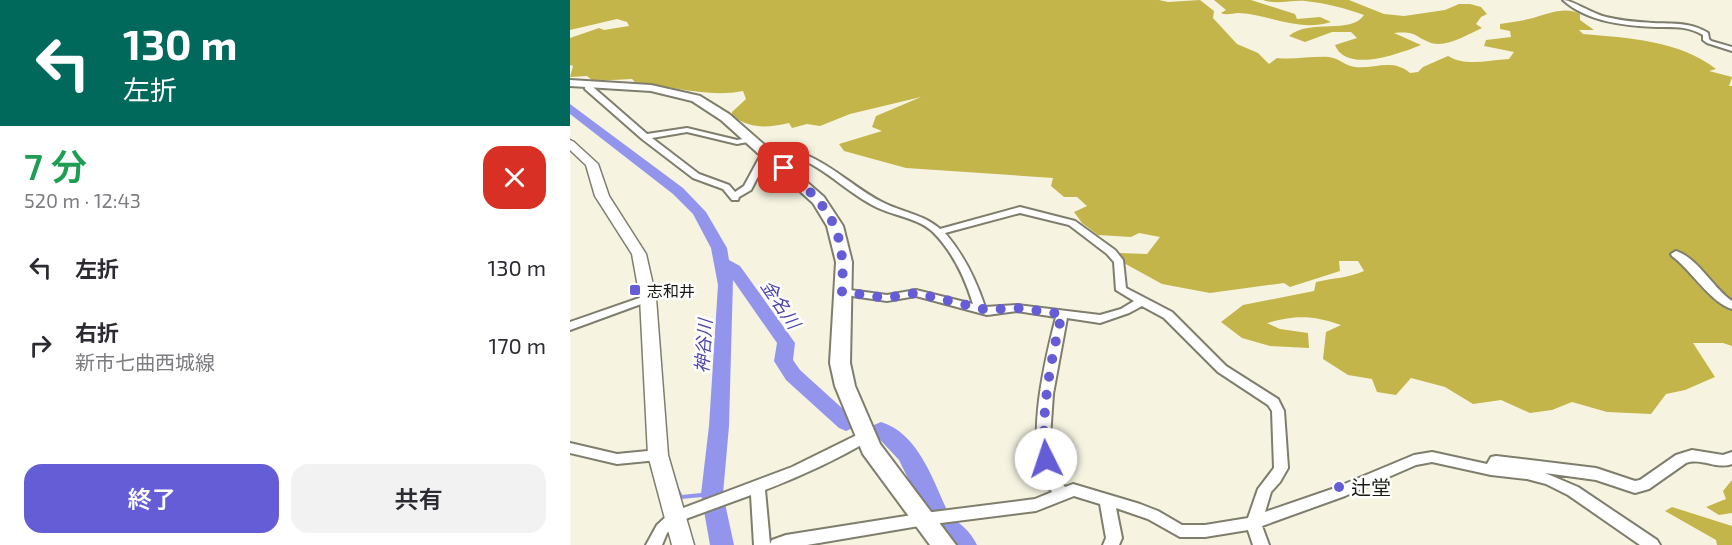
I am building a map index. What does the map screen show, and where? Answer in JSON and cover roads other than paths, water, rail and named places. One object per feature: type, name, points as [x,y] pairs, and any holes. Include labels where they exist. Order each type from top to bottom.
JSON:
[{"type":"main road","points":[[570,83],[651,88],[696,98],[707,103],[819,200],[835,226],[844,262],[840,363],[845,386],[871,448],[944,545]]},
{"type":"street","points":[[1566,0],[1581,12],[1625,22],[1693,28],[1706,34],[1706,40],[1709,42],[1732,49]]},
{"type":"street","points":[[591,85],[588,87],[645,137],[696,176],[726,187],[734,197],[748,189],[766,153],[785,151],[803,156],[867,199],[921,218],[939,232],[965,266],[980,308]]},
{"type":"street","points":[[645,137],[687,130],[737,142],[750,139]]},
{"type":"street","points":[[571,147],[592,164],[602,196],[639,254],[648,298],[658,455],[678,516],[682,545]]},
{"type":"street","points":[[939,232],[1020,210],[1072,223],[1111,252],[1119,262],[1121,290],[1168,315],[1222,369],[1273,402],[1278,411],[1281,468],[1265,489],[1257,516],[1252,523]]},
{"type":"street","points":[[1676,254],[1699,272],[1722,300],[1732,306]]},
{"type":"street","points":[[842,292],[887,298],[916,293],[987,310],[1017,308],[1100,319],[1125,311],[1140,302]]},
{"type":"street","points":[[570,326],[648,298]]},
{"type":"street","points":[[1062,314],[1055,344],[1042,440],[1049,478],[1062,494]]},
{"type":"street","points":[[654,545],[663,529],[678,516],[757,486],[850,446],[865,436]]},
{"type":"street","points":[[570,448],[617,459],[658,455]]},
{"type":"street","points":[[1491,470],[1496,461],[1596,474],[1635,486],[1644,485],[1681,459],[1692,455],[1725,461],[1732,457]]},
{"type":"street","points":[[777,545],[925,519],[1036,505],[1073,490],[1154,516],[1180,531],[1205,531],[1252,523],[1340,492],[1413,460],[1432,457],[1491,470],[1527,473],[1550,480],[1573,491],[1652,545]]},
{"type":"street","points":[[757,486],[762,545]]},
{"type":"street","points":[[1107,500],[1114,538],[1111,545]]},
{"type":"street","points":[[1252,523],[1261,545]]},
{"type":"waterway","name":"神谷川","points":[[570,108],[678,191],[699,212],[719,248],[722,262]]},
{"type":"waterway","name":"金名川","points":[[722,262],[734,269],[786,343],[783,361],[793,375],[846,423]]},
{"type":"waterway","name":"神谷川","points":[[722,262],[726,285],[719,426],[712,494],[722,545]]},
{"type":"waterway","name":"金名川","points":[[881,430],[899,444],[914,464],[934,508]]},
{"type":"waterway","points":[[677,489],[681,497],[712,494]]},
{"type":"waterway","name":"金名川","points":[[945,525],[965,545]]},
{"type":"place","name":"志和井","points":[[635,290]]},
{"type":"place","name":"辻堂","points":[[1339,487]]}]
